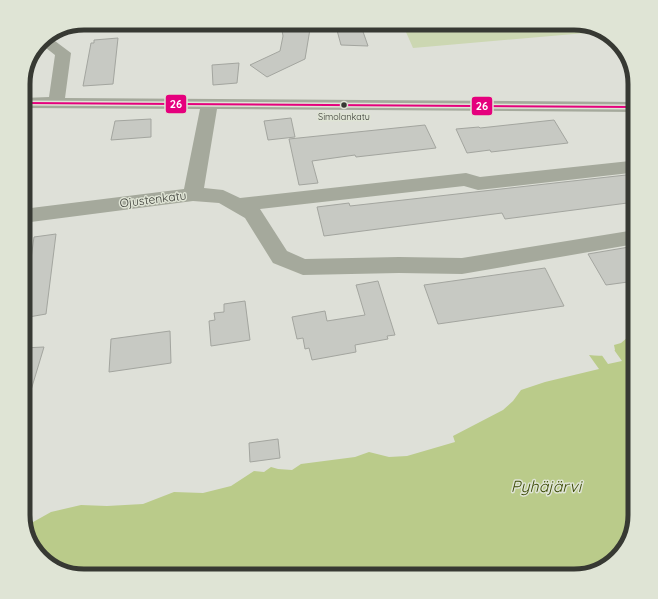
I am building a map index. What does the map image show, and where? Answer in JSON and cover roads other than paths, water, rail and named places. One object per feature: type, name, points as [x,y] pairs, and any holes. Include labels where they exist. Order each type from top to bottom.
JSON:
[{"type":"street","points":[[48,44],[63,53],[57,97],[54,104]]},
{"type":"street","points":[[253,105],[256,88]]},
{"type":"street","points":[[30,104],[628,107]]},
{"type":"street","name":"Ojustenkatu","points":[[30,215],[193,194],[209,105]]},
{"type":"street","points":[[238,205],[466,179],[478,184],[628,167]]},
{"type":"street","points":[[193,194],[223,197],[252,213],[280,257],[303,267],[399,265],[462,266],[628,238]]},
{"type":"water","name":"Pyhäjärvi","points":[[628,337],[627,526],[619,545],[604,560],[595,565],[574,569],[84,569],[63,565],[54,560],[39,545],[34,536],[31,523],[51,512],[81,505],[107,506],[143,504],[174,492],[203,493],[231,486],[254,471],[264,472],[271,467],[292,470],[301,464],[355,457],[369,452],[389,457],[407,456],[455,442],[453,436],[503,410],[513,401],[521,390],[545,382],[599,369],[589,355],[600,356],[609,354],[615,350],[614,345],[621,343]]},
{"type":"place","name":"Simolankatu","points":[[344,105]]}]
